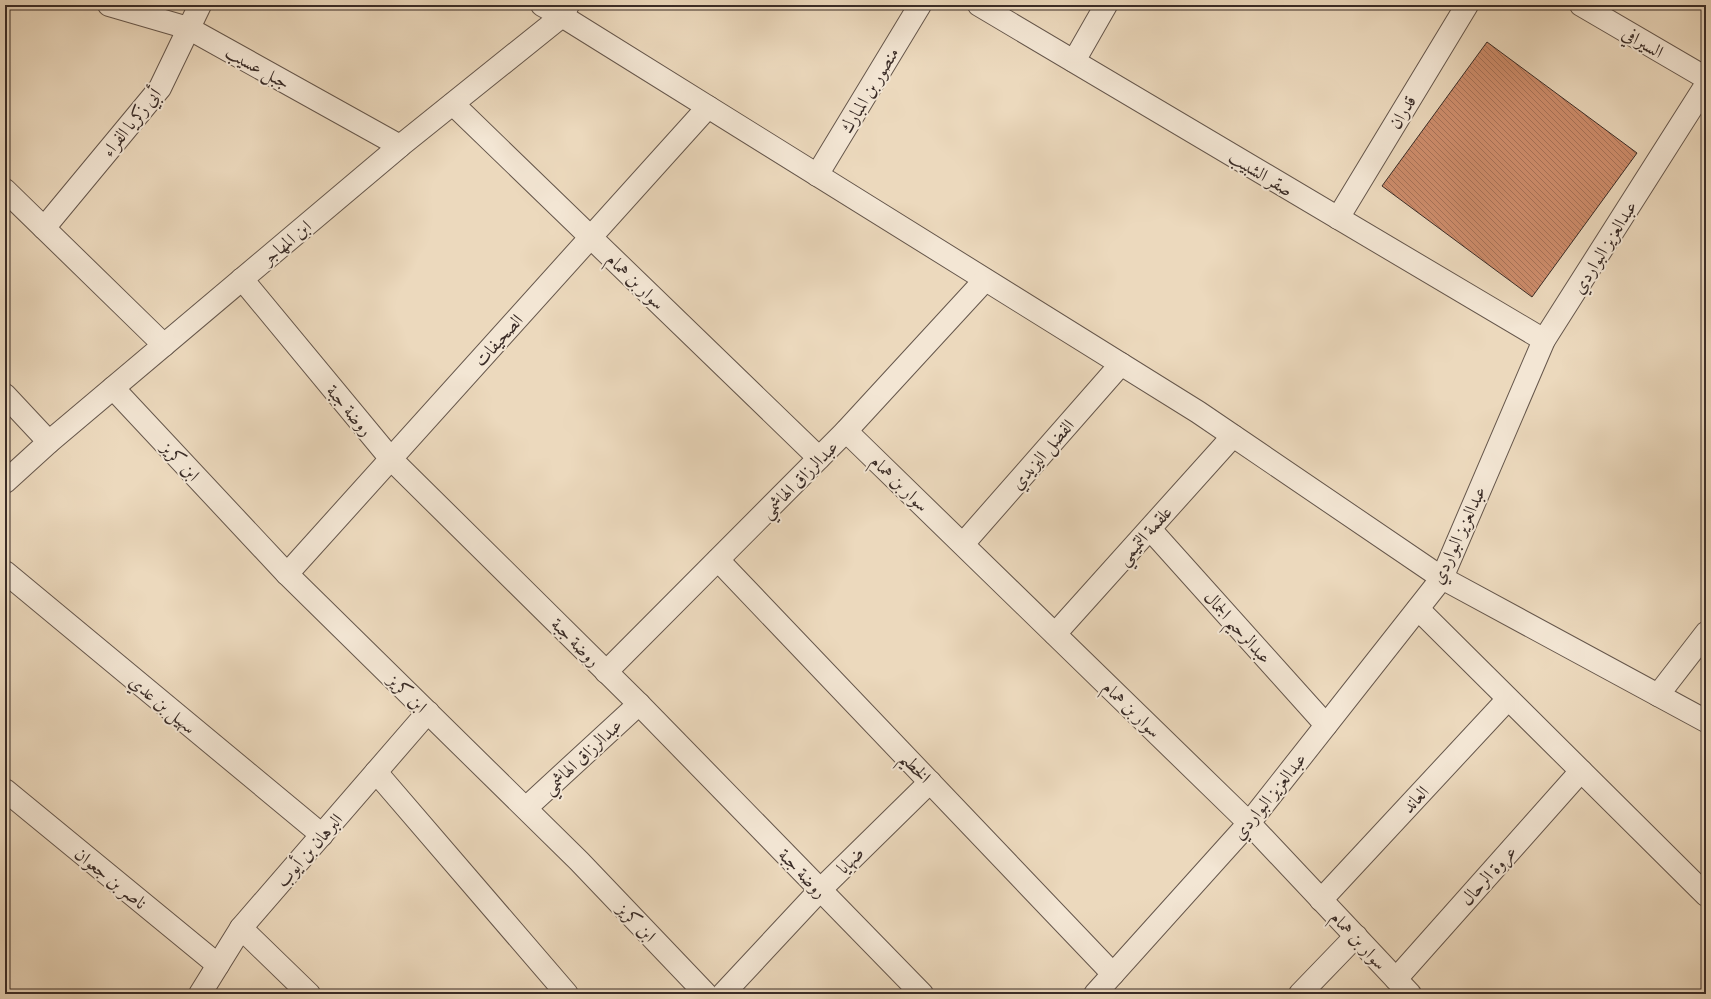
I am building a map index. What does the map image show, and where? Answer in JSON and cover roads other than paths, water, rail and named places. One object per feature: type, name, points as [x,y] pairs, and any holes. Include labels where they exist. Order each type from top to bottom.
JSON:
[{"type":"street","name":"جبل عسيب","points":[[109,5],[188,28],[400,146]]},
{"type":"street","name":"أبي زكريا الفراء","points":[[44,228],[160,88],[200,5]]},
{"type":"street","points":[[542,5],[565,10],[708,107],[1121,364],[1233,436],[1442,578],[1706,721]]},
{"type":"street","name":"منصور بن المبارك","points":[[817,175],[920,5]]},
{"type":"street","name":"صقر الشبيب","points":[[978,5],[1544,340]]},
{"type":"street","points":[[1074,61],[1106,5]]},
{"type":"street","name":"قدران","points":[[1338,218],[1467,5]]},
{"type":"street","name":"السيرافي","points":[[1581,5],[1706,78]]},
{"type":"street","name":"ابن المهاجر","points":[[5,482],[49,442],[400,146],[453,104],[565,10]]},
{"type":"street","name":"عبدالعزيز البواردي","points":[[1096,994],[1249,822],[1442,578],[1544,340],[1706,85]]},
{"type":"street","name":"سوار بن همام","points":[[453,104],[819,458]]},
{"type":"street","name":"الصحيفات","points":[[287,574],[708,107]]},
{"type":"street","points":[[5,190],[164,345]]},
{"type":"street","name":"روضة جبة","points":[[242,280],[391,459],[639,704],[922,994]]},
{"type":"street","name":"عبدالرزاق الهاشمي","points":[[606,672],[846,431],[985,280]]},
{"type":"street","name":"الفضل اليزيدي","points":[[963,544],[1121,364]]},
{"type":"street","name":"ابن كريز","points":[[113,388],[287,574],[580,861],[706,994]]},
{"type":"street","points":[[5,396],[49,442]]},
{"type":"street","name":"سوار بن همام","points":[[846,431],[1249,822],[1403,986]]},
{"type":"street","name":"علقمة التميمي","points":[[1055,634],[1233,436]]},
{"type":"street","name":"عبدالرحيم الجمال","points":[[1150,529],[1326,725]]},
{"type":"street","name":"الخطيم","points":[[718,560],[1113,974]]},
{"type":"street","name":"سهيل بن عدي","points":[[5,572],[322,835]]},
{"type":"street","points":[[1418,609],[1706,895]]},
{"type":"street","points":[[1658,695],[1706,633]]},
{"type":"street","name":"العاند","points":[[1321,900],[1508,698]]},
{"type":"street","name":"عبدالرزاق الهاشمي","points":[[526,808],[639,704]]},
{"type":"street","name":"البرهان بن أيوب","points":[[200,994],[241,928],[428,712]]},
{"type":"street","name":"عروة الرحال","points":[[1403,986],[1581,770]]},
{"type":"street","points":[[376,772],[567,994]]},
{"type":"street","name":"ضهايا","points":[[723,994],[820,890],[930,782]]},
{"type":"street","name":"ناصر بن جعوان","points":[[5,790],[218,965]]},
{"type":"street","points":[[241,928],[309,994]]},
{"type":"street","points":[[1300,994],[1356,936]]}]
